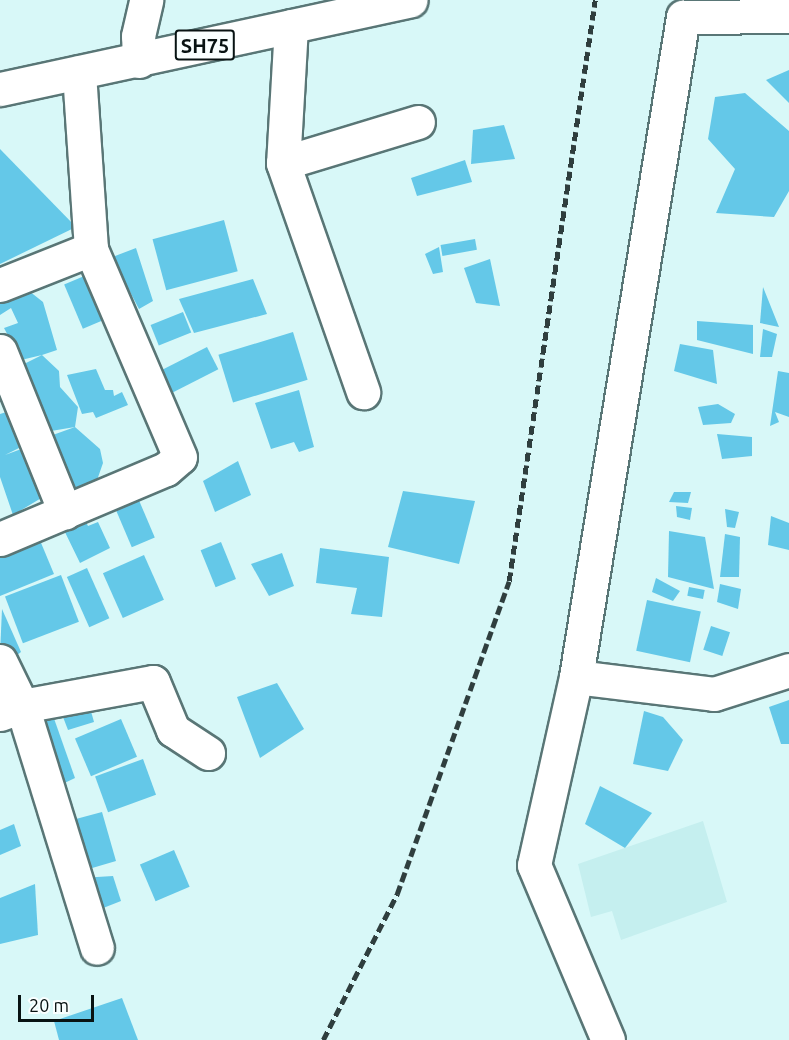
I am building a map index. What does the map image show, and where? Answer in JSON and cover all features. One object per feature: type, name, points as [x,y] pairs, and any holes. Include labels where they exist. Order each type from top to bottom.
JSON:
[{"type":"street","points":[[140,61],[138,36],[146,0]]},
{"type":"street","name":"SH75","points":[[0,90],[410,0]]},
{"type":"street","points":[[608,1040],[534,865],[576,677],[683,17],[789,16]]},
{"type":"street","points":[[291,26],[283,163],[363,392]]},
{"type":"street","points":[[0,538],[166,469],[180,457],[91,249],[79,72]]},
{"type":"street","points":[[283,163],[418,122]]},
{"type":"street","points":[[0,285],[91,249]]},
{"type":"street","points":[[0,351],[65,512]]},
{"type":"street","points":[[0,661],[11,710],[97,948]]},
{"type":"street","points":[[576,677],[714,693],[789,670]]},
{"type":"street","points":[[11,710],[153,682],[173,730],[208,753]]},
{"type":"shaded area","points":[[703,821],[727,902],[621,940],[612,911],[591,917],[578,864]]},
{"type":"building","points":[[789,70],[789,103],[766,80]]},
{"type":"building","points":[[745,93],[789,131],[789,191],[774,217],[716,213],[735,169],[708,139],[715,97]]},
{"type":"building","points":[[504,125],[515,159],[471,164],[473,130]]},
{"type":"building","points":[[0,149],[76,227],[0,264]]},
{"type":"building","points":[[465,160],[472,182],[417,196],[411,178]]},
{"type":"building","points":[[224,220],[238,271],[166,290],[153,239]]},
{"type":"building","points":[[475,239],[477,250],[442,256],[441,245]]},
{"type":"building","points":[[439,247],[443,272],[433,274],[425,254]]},
{"type":"building","points":[[136,248],[153,301],[139,309],[129,290],[116,295],[102,261]]},
{"type":"building","points":[[490,259],[500,306],[476,303],[464,268]]},
{"type":"building","points":[[89,274],[108,318],[83,329],[64,285]]},
{"type":"building","points":[[253,279],[267,314],[194,333],[179,299]]},
{"type":"building","points":[[24,287],[43,302],[57,350],[21,360],[4,328],[18,323],[11,308],[0,315],[0,295]]},
{"type":"building","points":[[763,287],[779,327],[760,323]]},
{"type":"building","points":[[183,312],[191,332],[159,346],[151,325]]},
{"type":"building","points":[[697,321],[753,325],[753,354],[697,340]]},
{"type":"building","points":[[763,329],[777,334],[772,357],[760,357]]},
{"type":"building","points":[[293,332],[308,380],[233,403],[218,355]]},
{"type":"building","points":[[680,344],[713,350],[717,384],[674,371]]},
{"type":"building","points":[[207,347],[218,369],[170,394],[159,372]]},
{"type":"building","points":[[42,355],[59,371],[60,387],[78,407],[75,427],[51,431],[30,399],[18,367]]},
{"type":"building","points":[[96,369],[105,390],[113,390],[114,396],[122,392],[128,405],[96,418],[93,412],[82,414],[67,375]]},
{"type":"building","points":[[778,371],[789,373],[789,417],[775,412],[779,422],[770,426]]},
{"type":"building","points":[[299,390],[314,447],[299,452],[294,442],[271,449],[255,403]]},
{"type":"building","points":[[718,404],[735,414],[731,423],[703,425],[698,407]]},
{"type":"building","points":[[13,410],[23,446],[5,455],[24,448],[43,497],[13,515],[0,477],[0,414]]},
{"type":"building","points":[[75,427],[100,449],[103,463],[95,486],[72,493],[50,436]]},
{"type":"building","points":[[717,434],[752,437],[752,456],[722,459]]},
{"type":"building","points":[[238,461],[251,495],[215,512],[203,481]]},
{"type":"building","points":[[403,491],[475,501],[459,564],[388,547]]},
{"type":"building","points":[[674,492],[691,492],[688,503],[669,502]]},
{"type":"building","points":[[138,498],[155,538],[132,547],[115,508]]},
{"type":"building","points":[[676,506],[692,508],[690,520],[677,517]]},
{"type":"building","points":[[725,509],[739,512],[735,528],[727,527]]},
{"type":"building","points":[[82,514],[88,526],[98,522],[110,548],[80,563],[61,524]]},
{"type":"building","points":[[771,516],[789,523],[789,550],[768,545]]},
{"type":"building","points":[[669,531],[705,537],[714,589],[668,577]]},
{"type":"building","points":[[725,534],[740,537],[739,577],[720,577]]},
{"type":"building","points":[[39,538],[54,574],[0,596],[0,555]]},
{"type":"building","points":[[221,542],[236,579],[216,587],[201,550]]},
{"type":"building","points":[[320,548],[389,557],[382,617],[351,614],[357,588],[316,583]]},
{"type":"building","points":[[282,553],[294,586],[269,596],[251,564]]},
{"type":"building","points":[[144,555],[164,600],[123,618],[103,573]]},
{"type":"building","points":[[87,568],[109,618],[89,627],[67,577]]},
{"type":"building","points":[[61,575],[79,622],[23,643],[5,597]]},
{"type":"building","points":[[656,578],[680,591],[673,601],[652,592]]},
{"type":"building","points":[[720,584],[741,589],[738,609],[717,602]]},
{"type":"building","points":[[689,587],[705,590],[703,599],[687,596]]},
{"type":"building","points":[[647,600],[701,611],[690,662],[636,651]]},
{"type":"building","points":[[2,609],[21,652],[12,659],[0,654]]},
{"type":"building","points":[[711,626],[730,632],[722,656],[703,650]]},
{"type":"building","points":[[277,683],[304,729],[260,758],[237,697]]},
{"type":"building","points":[[87,697],[94,722],[68,730],[58,704]]},
{"type":"building","points":[[789,700],[789,744],[781,744],[769,707]]},
{"type":"building","points":[[51,710],[75,778],[52,789],[31,717]]},
{"type":"building","points":[[644,711],[663,717],[683,740],[668,771],[633,764]]},
{"type":"building","points":[[121,719],[137,757],[91,776],[75,739]]},
{"type":"building","points":[[143,759],[156,795],[108,812],[95,776]]},
{"type":"building","points":[[600,786],[652,813],[625,848],[585,824]]},
{"type":"building","points":[[102,812],[116,861],[82,871],[61,823]]},
{"type":"building","points":[[14,824],[21,846],[0,855],[0,830]]},
{"type":"building","points":[[174,850],[190,887],[156,901],[140,864]]},
{"type":"building","points":[[113,876],[121,901],[93,912],[81,878]]},
{"type":"building","points":[[35,884],[38,935],[0,944],[0,898]]},
{"type":"building","points":[[122,998],[138,1040],[59,1040],[54,1021]]},
{"type":"railway","points":[[323,1040],[397,894],[509,581],[595,0]]}]
